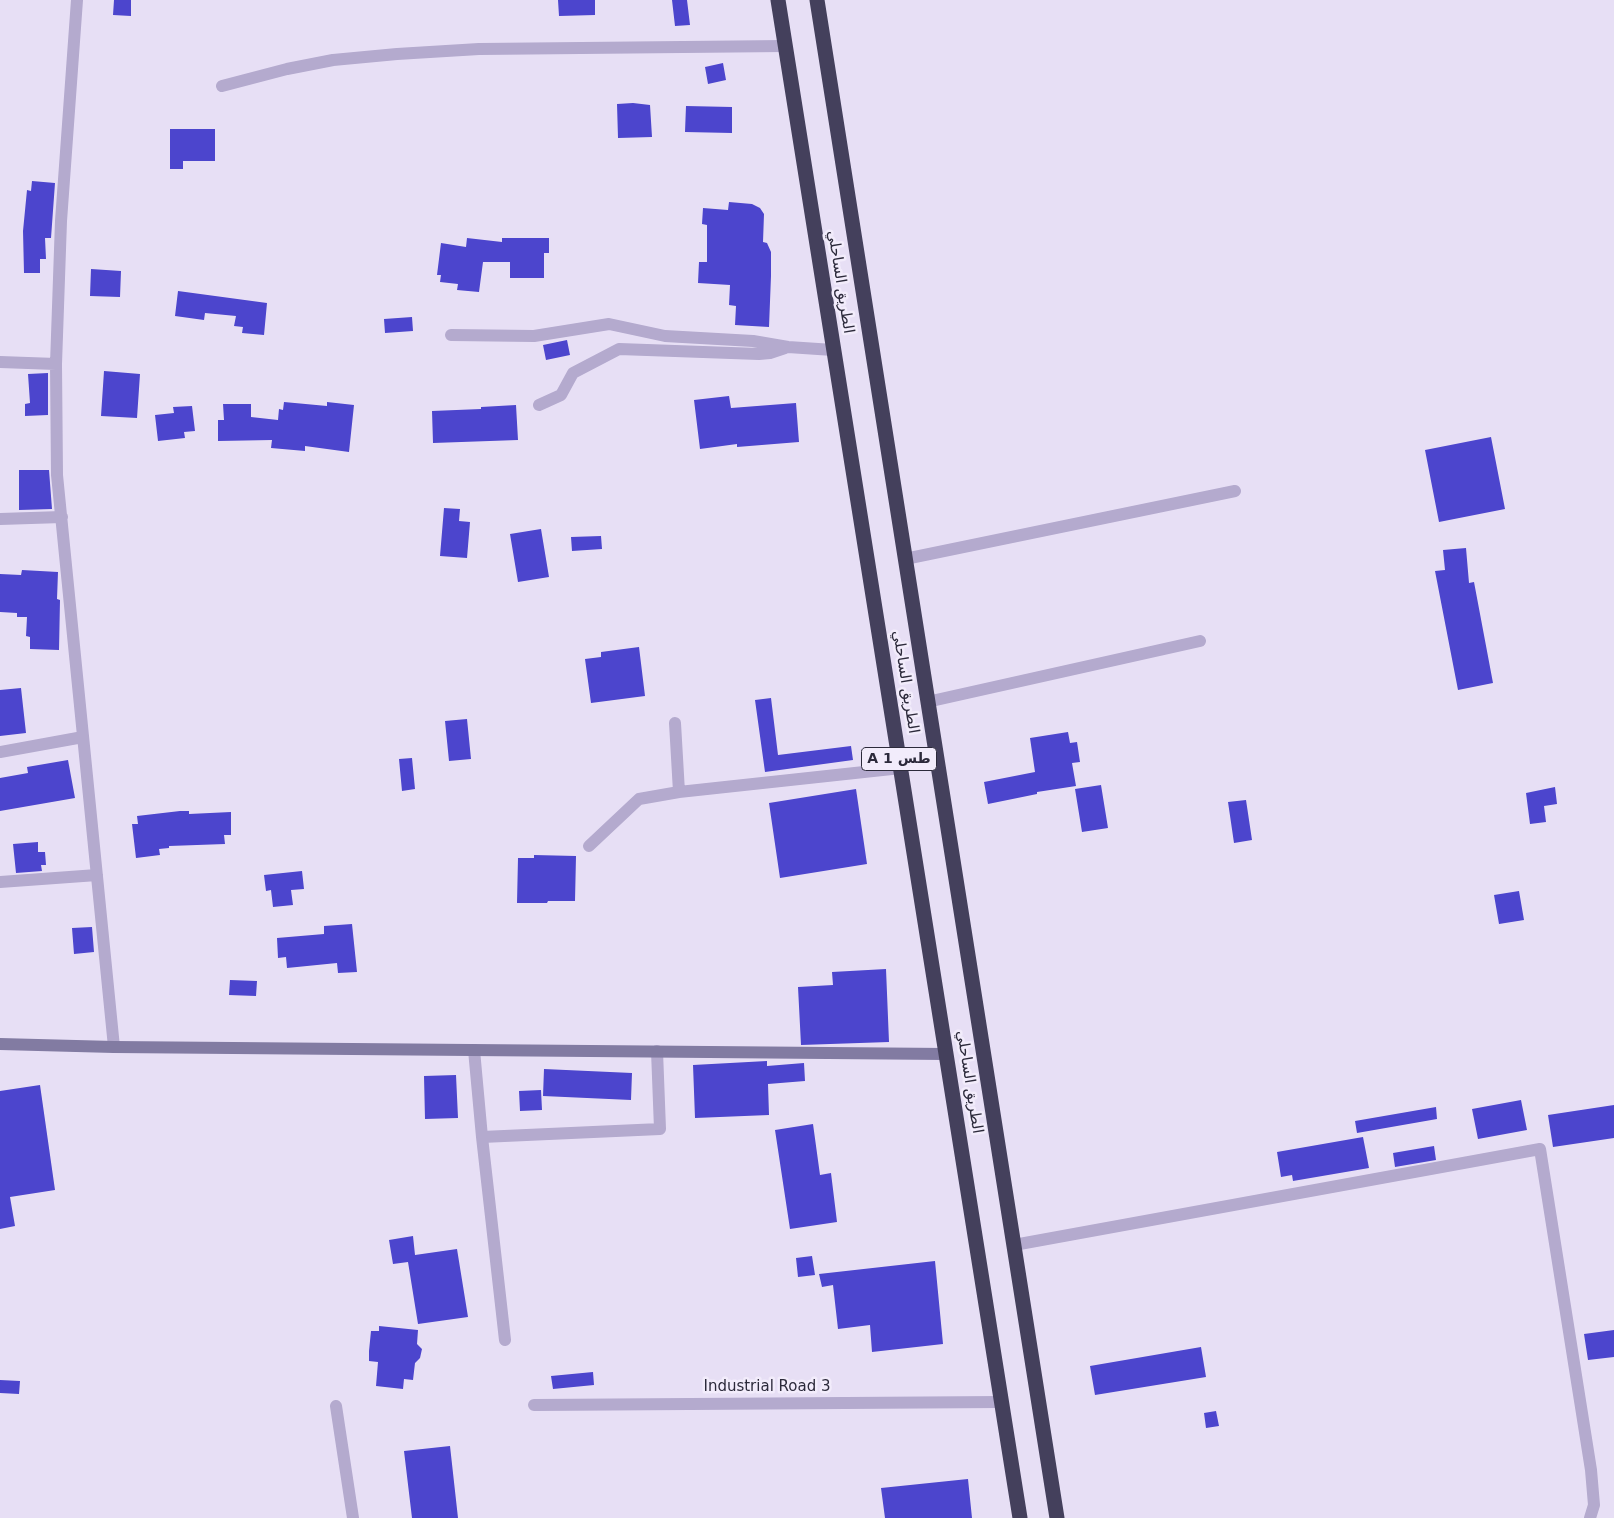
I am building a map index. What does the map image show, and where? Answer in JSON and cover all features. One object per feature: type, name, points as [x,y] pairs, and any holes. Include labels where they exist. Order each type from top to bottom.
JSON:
[{"type":"highway","name":"الطريق الساحلي","points":[[778,0],[1020,1518]]},
{"type":"highway","name":"الطريق الساحلي","points":[[817,0],[1057,1518]]},
{"type":"street","points":[[77,0],[61,221],[56,364],[57,475],[114,1047]]},
{"type":"street","points":[[222,86],[287,68],[333,60],[397,54],[479,49],[785,46]]},
{"type":"street","points":[[451,335],[534,336],[609,324],[666,336],[753,341],[788,347],[834,350]]},
{"type":"street","points":[[539,405],[562,395],[573,373],[619,349],[759,354],[770,353],[788,347]]},
{"type":"street","points":[[0,362],[56,364]]},
{"type":"street","points":[[905,559],[1236,491]]},
{"type":"street","points":[[0,519],[62,517]]},
{"type":"street","points":[[928,702],[1200,641]]},
{"type":"street","points":[[675,723],[680,792]]},
{"type":"street","points":[[0,752],[83,737]]},
{"type":"street","points":[[588,846],[639,799],[680,792],[901,768]]},
{"type":"street","points":[[0,882],[97,876]]},
{"type":"street","points":[[0,1044],[114,1047],[947,1054]]},
{"type":"street","points":[[474,1050],[505,1340]]},
{"type":"street","points":[[482,1138],[660,1129],[657,1051]]},
{"type":"street","points":[[1014,1245],[1540,1149],[1591,1470],[1594,1505],[1590,1518]]},
{"type":"street","name":"Industrial Road 3","points":[[534,1405],[1001,1402]]},
{"type":"street","points":[[336,1406],[354,1518]]},
{"type":"building","points":[[114,0],[131,0],[131,16],[113,15]]},
{"type":"building","points":[[558,0],[595,0],[595,15],[559,16]]},
{"type":"building","points":[[672,0],[687,0],[690,25],[675,26]]},
{"type":"building","points":[[723,63],[726,80],[708,84],[705,67]]},
{"type":"building","points":[[617,104],[650,105],[652,137],[618,138]]},
{"type":"building","points":[[686,106],[732,107],[732,133],[685,132]]},
{"type":"building","points":[[170,129],[215,129],[215,161],[183,161],[183,169],[170,169]]},
{"type":"building","points":[[32,181],[55,183],[51,238],[45,238],[46,259],[40,259],[40,273],[24,273],[23,231],[27,190],[31,191]]},
{"type":"building","points":[[729,202],[752,204],[760,208],[764,214],[763,242],[767,243],[771,252],[769,327],[735,325],[736,306],[729,305],[730,285],[698,283],[699,262],[707,262],[707,225],[702,224],[703,208],[728,210]]},
{"type":"building","points":[[467,238],[502,242],[502,238],[549,238],[549,253],[544,253],[544,278],[510,278],[510,262],[483,262],[479,292],[457,290],[458,284],[440,282],[441,275],[437,275],[441,243],[466,247]]},
{"type":"building","points":[[91,269],[121,271],[120,297],[90,296]]},
{"type":"building","points":[[178,291],[267,303],[264,335],[242,333],[243,327],[234,326],[236,316],[205,313],[204,320],[175,316]]},
{"type":"building","points":[[412,317],[413,331],[385,333],[384,319]]},
{"type":"building","points":[[567,340],[570,355],[546,360],[543,345]]},
{"type":"building","points":[[104,371],[140,374],[137,418],[101,416]]},
{"type":"building","points":[[48,373],[48,415],[25,416],[25,404],[30,403],[28,374]]},
{"type":"building","points":[[729,396],[731,408],[796,403],[799,442],[737,447],[737,444],[700,449],[694,400]]},
{"type":"building","points":[[284,402],[327,406],[327,402],[354,405],[349,452],[305,446],[305,451],[271,448],[272,440],[218,441],[218,420],[224,420],[223,404],[251,404],[251,417],[278,420],[279,409],[283,410]]},
{"type":"building","points":[[516,405],[518,440],[433,443],[432,411]]},
{"type":"building","points":[[192,406],[195,431],[184,432],[185,438],[158,441],[155,415],[174,413],[173,407]]},
{"type":"building","points":[[1491,437],[1505,509],[1439,522],[1425,450]]},
{"type":"building","points":[[19,470],[49,470],[52,509],[19,510]]},
{"type":"building","points":[[444,508],[460,509],[459,521],[470,522],[467,558],[440,556]]},
{"type":"building","points":[[541,529],[549,577],[518,582],[510,534]]},
{"type":"building","points":[[601,536],[602,549],[572,551],[571,537]]},
{"type":"building","points":[[1466,548],[1469,583],[1474,582],[1493,683],[1458,690],[1435,571],[1445,570],[1443,550]]},
{"type":"building","points":[[22,570],[58,572],[57,599],[60,600],[59,650],[30,649],[30,637],[26,636],[27,617],[17,617],[17,613],[0,612],[0,574],[21,575]]},
{"type":"building","points":[[639,647],[645,696],[591,703],[585,659],[601,657],[601,652]]},
{"type":"building","points":[[21,688],[26,733],[0,736],[0,690]]},
{"type":"building","points":[[771,698],[778,755],[851,746],[853,760],[765,772],[755,700]]},
{"type":"building","points":[[467,719],[471,759],[449,761],[445,721]]},
{"type":"building","points":[[1068,732],[1070,743],[1077,742],[1080,762],[1072,763],[1076,786],[1037,792],[1037,794],[988,804],[984,782],[1035,772],[1030,738]]},
{"type":"building","points":[[412,758],[415,789],[402,791],[399,759]]},
{"type":"building","points":[[68,760],[75,798],[0,811],[0,778],[28,773],[27,767]]},
{"type":"building","points":[[1101,785],[1108,828],[1082,832],[1075,789]]},
{"type":"building","points":[[1555,787],[1557,804],[1544,806],[1546,822],[1530,824],[1526,793]]},
{"type":"building","points":[[856,789],[867,864],[780,878],[769,803]]},
{"type":"building","points":[[1246,800],[1252,840],[1234,843],[1228,802]]},
{"type":"building","points":[[189,811],[189,814],[231,812],[231,835],[224,835],[225,844],[169,846],[169,848],[159,849],[160,855],[136,858],[132,824],[138,824],[137,816]]},
{"type":"building","points":[[38,842],[38,852],[45,852],[46,865],[41,865],[42,871],[16,873],[13,844]]},
{"type":"building","points":[[534,855],[576,856],[575,901],[517,903],[518,858],[534,858]]},
{"type":"building","points":[[302,871],[304,889],[291,890],[293,905],[273,907],[271,890],[266,891],[264,875]]},
{"type":"building","points":[[1519,891],[1524,920],[1499,924],[1494,895]]},
{"type":"building","points":[[352,924],[357,972],[338,973],[337,963],[287,968],[286,957],[278,958],[277,938],[324,934],[324,926]]},
{"type":"building","points":[[92,927],[94,952],[74,954],[72,928]]},
{"type":"building","points":[[886,969],[889,1042],[801,1045],[798,987],[833,985],[832,972]]},
{"type":"building","points":[[230,980],[257,981],[256,996],[229,995]]},
{"type":"building","points":[[767,1061],[767,1066],[804,1063],[805,1081],[768,1084],[769,1115],[695,1118],[693,1065]]},
{"type":"building","points":[[544,1069],[632,1073],[631,1100],[543,1096]]},
{"type":"building","points":[[456,1075],[458,1118],[425,1119],[424,1076]]},
{"type":"building","points":[[40,1085],[55,1190],[10,1197],[15,1226],[0,1229],[0,1091]]},
{"type":"building","points":[[541,1090],[542,1110],[520,1111],[519,1091]]},
{"type":"building","points":[[1521,1100],[1527,1130],[1478,1139],[1472,1109]]},
{"type":"building","points":[[1614,1105],[1614,1138],[1553,1147],[1548,1115]]},
{"type":"building","points":[[1436,1107],[1437,1119],[1357,1133],[1355,1121]]},
{"type":"building","points":[[813,1124],[820,1175],[831,1173],[837,1222],[790,1229],[775,1130]]},
{"type":"building","points":[[1363,1137],[1369,1168],[1293,1181],[1292,1175],[1281,1177],[1277,1152]]},
{"type":"building","points":[[1434,1146],[1436,1160],[1395,1167],[1393,1153]]},
{"type":"building","points":[[413,1236],[415,1255],[457,1249],[468,1317],[418,1324],[408,1262],[393,1264],[389,1240]]},
{"type":"building","points":[[812,1256],[815,1275],[798,1277],[796,1258]]},
{"type":"building","points":[[935,1261],[943,1344],[872,1352],[870,1325],[838,1329],[833,1285],[822,1287],[819,1274]]},
{"type":"building","points":[[379,1326],[418,1330],[417,1344],[422,1349],[420,1358],[415,1363],[413,1380],[404,1379],[403,1389],[376,1386],[378,1362],[369,1361],[369,1351],[371,1331],[379,1331]]},
{"type":"building","points":[[1614,1330],[1614,1357],[1588,1360],[1584,1334]]},
{"type":"building","points":[[1201,1347],[1206,1377],[1095,1395],[1090,1366]]},
{"type":"building","points":[[593,1372],[594,1385],[553,1389],[551,1376]]},
{"type":"building","points":[[0,1380],[20,1381],[19,1394],[0,1393]]},
{"type":"building","points":[[1216,1411],[1219,1426],[1206,1428],[1204,1413]]},
{"type":"building","points":[[450,1446],[458,1518],[412,1518],[404,1451]]},
{"type":"building","points":[[968,1479],[972,1518],[885,1518],[881,1488]]}]
